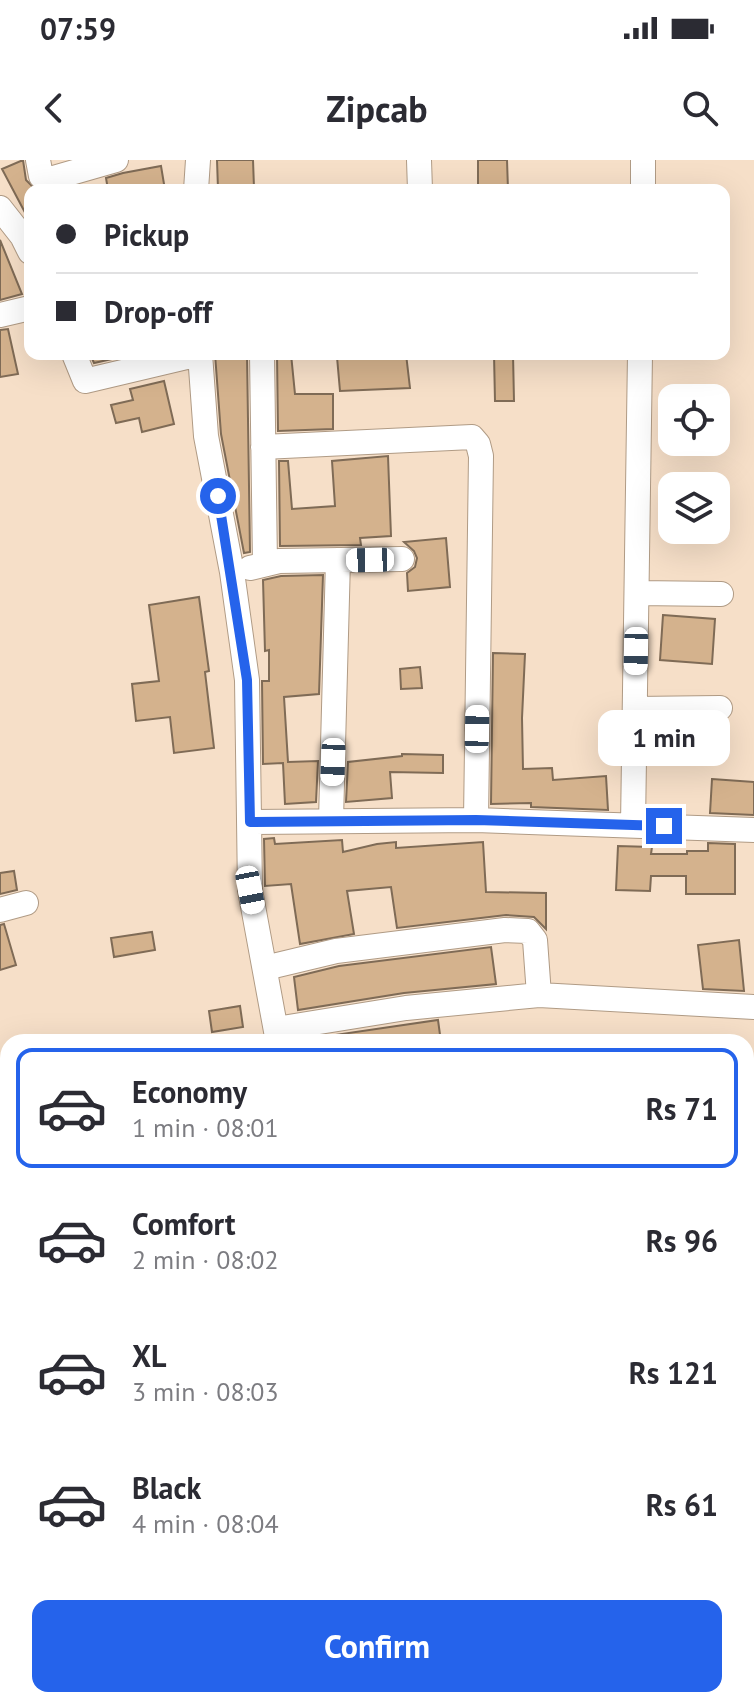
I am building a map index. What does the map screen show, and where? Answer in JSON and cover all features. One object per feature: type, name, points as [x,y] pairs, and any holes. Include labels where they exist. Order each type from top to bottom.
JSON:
[{"type":"street","points":[[38,160],[41,176],[50,179],[116,160]]},
{"type":"street","points":[[196,184],[198,160]]},
{"type":"street","points":[[419,160],[420,184]]},
{"type":"street","points":[[643,160],[643,184]]},
{"type":"street","points":[[0,208],[24,240]]},
{"type":"street","points":[[0,315],[24,309]]},
{"type":"street","points":[[76,360],[85,381],[174,360]]},
{"type":"street","points":[[200,360],[206,436],[232,572],[247,680],[250,890],[277,1034]]},
{"type":"street","points":[[262,360],[265,564]]},
{"type":"street","points":[[633,825],[640,360]]},
{"type":"street","points":[[263,447],[472,437],[478,444],[481,456],[476,820]]},
{"type":"street","points":[[232,572],[279,561],[402,559]]},
{"type":"street","points":[[331,820],[338,560]]},
{"type":"street","points":[[637,593],[721,594]]},
{"type":"street","points":[[635,709],[720,708]]},
{"type":"street","points":[[250,822],[476,820],[754,830]]},
{"type":"street","points":[[0,910],[26,903]]},
{"type":"street","points":[[265,968],[336,951],[505,930],[528,931],[535,940],[539,995]]},
{"type":"street","points":[[282,1034],[406,1008],[539,995],[754,1007]]},
{"type":"building","points":[[23,160],[26,180],[30,184],[24,184],[24,211],[2,169]]},
{"type":"building","points":[[217,160],[253,160],[254,184],[218,184]]},
{"type":"building","points":[[478,160],[507,160],[508,184],[478,184]]},
{"type":"building","points":[[161,166],[164,184],[107,184],[106,178]]},
{"type":"building","points":[[0,240],[22,294],[0,300]]},
{"type":"building","points":[[8,329],[18,374],[0,377],[0,330]]},
{"type":"building","points":[[215,360],[247,360],[250,552],[244,553],[221,434]]},
{"type":"building","points":[[277,360],[292,360],[295,394],[333,394],[333,429],[278,431]]},
{"type":"building","points":[[337,360],[407,360],[410,388],[340,391]]},
{"type":"building","points":[[494,360],[513,360],[514,401],[495,401]]},
{"type":"building","points":[[164,381],[174,424],[142,432],[139,418],[116,423],[111,405],[133,400],[130,389]]},
{"type":"building","points":[[388,456],[391,536],[360,538],[361,545],[280,546],[279,461],[288,461],[292,509],[335,506],[332,461]]},
{"type":"building","points":[[446,538],[450,587],[408,591],[407,573],[415,567],[417,558],[404,542]]},
{"type":"building","points":[[323,575],[319,694],[284,697],[288,762],[318,761],[316,802],[285,804],[283,763],[263,764],[262,681],[269,681],[269,650],[265,651],[263,580],[281,576]]},
{"type":"building","points":[[199,597],[209,671],[205,672],[214,748],[174,753],[170,717],[136,721],[132,684],[159,681],[149,605]]},
{"type":"building","points":[[663,615],[715,619],[712,664],[660,660]]},
{"type":"building","points":[[493,653],[525,654],[523,769],[552,768],[553,780],[606,776],[608,810],[531,807],[531,803],[491,804]]},
{"type":"building","points":[[420,667],[422,688],[401,689],[400,669]]},
{"type":"building","points":[[402,754],[443,755],[443,773],[390,772],[392,798],[346,802],[348,762]]},
{"type":"building","points":[[712,779],[754,782],[754,815],[710,813]]},
{"type":"building","points":[[274,838],[275,844],[342,840],[343,852],[396,842],[396,848],[483,842],[486,892],[546,893],[546,929],[534,917],[506,915],[397,928],[391,887],[347,891],[354,934],[300,944],[291,884],[265,886],[264,839]]},
{"type":"building","points":[[708,843],[735,844],[735,894],[686,894],[686,876],[651,876],[650,891],[616,890],[618,846],[652,847],[651,854],[687,854],[687,851],[708,851]]},
{"type":"building","points":[[14,871],[17,890],[0,894],[0,873]]},
{"type":"building","points":[[4,924],[16,965],[0,970],[0,925]]},
{"type":"building","points":[[152,932],[155,950],[114,957],[111,938]]},
{"type":"building","points":[[739,940],[744,991],[703,989],[698,945]]},
{"type":"building","points":[[491,947],[496,984],[404,993],[298,1010],[294,977],[339,966]]},
{"type":"building","points":[[240,1006],[243,1027],[212,1032],[209,1011]]},
{"type":"building","points":[[438,1020],[440,1034],[342,1034]]},
{"type":"route","points":[[218,496],[247,680],[250,822],[381,819],[664,826]]}]
